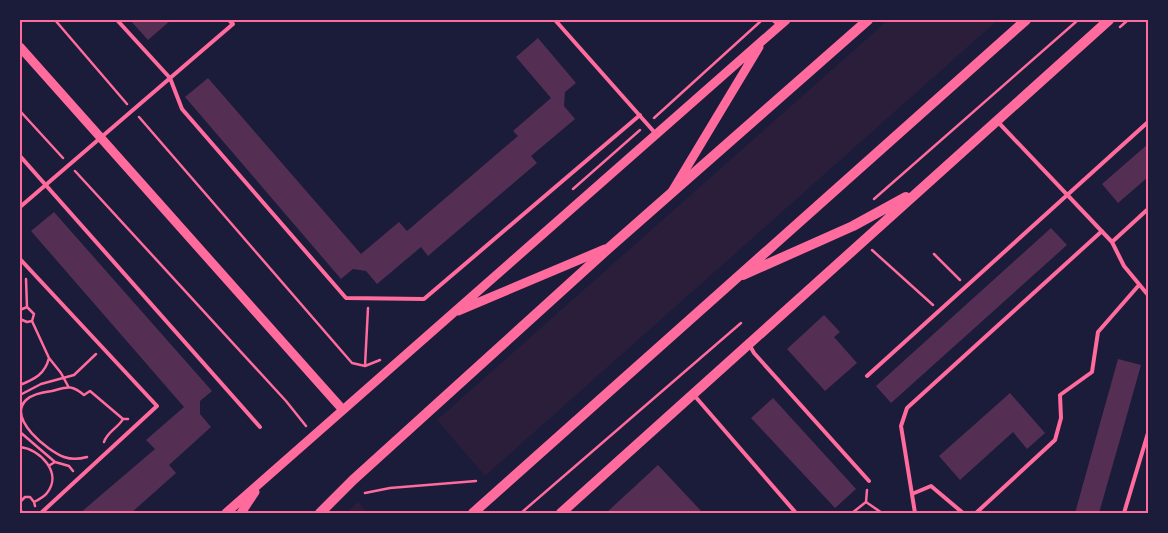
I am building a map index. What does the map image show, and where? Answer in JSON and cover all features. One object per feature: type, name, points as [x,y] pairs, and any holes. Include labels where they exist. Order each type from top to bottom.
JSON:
[{"type":"main road","points":[[320,513],[353,480],[610,247],[868,20]]},
{"type":"main road","points":[[473,513],[1026,20]]},
{"type":"main road","points":[[561,513],[1109,20]]},
{"type":"main road","points":[[734,280],[853,226],[920,189]]},
{"type":"street","points":[[226,513],[765,38],[780,22]]},
{"type":"street","points":[[670,194],[765,38]]},
{"type":"street","points":[[20,47],[342,410]]},
{"type":"street","points":[[451,314],[610,247]]},
{"type":"street","points":[[240,513],[262,482]]},
{"type":"lane","points":[[118,20],[170,78],[182,109],[346,298],[424,299],[640,115]]},
{"type":"lane","points":[[20,207],[233,24],[229,20]]},
{"type":"lane","points":[[555,20],[656,134]]},
{"type":"lane","points":[[996,120],[1112,242],[1124,266],[1148,296]]},
{"type":"lane","points":[[867,376],[1148,122]]},
{"type":"lane","points":[[20,156],[260,427]]},
{"type":"lane","points":[[1112,242],[1148,209]]},
{"type":"lane","points":[[915,513],[901,426],[907,408],[1102,231]]},
{"type":"lane","points":[[20,259],[156,406],[41,513]]},
{"type":"lane","points":[[976,513],[1055,440],[1061,418],[1060,394],[1092,372],[1098,332],[1139,285]]},
{"type":"lane","points":[[748,344],[869,481]]},
{"type":"lane","points":[[693,394],[796,513]]},
{"type":"lane","points":[[1124,513],[1148,433]]},
{"type":"lane","points":[[912,494],[931,486],[963,513],[967,513]]},
{"type":"path","points":[[54,20],[352,363],[365,366],[380,361],[387,354]]},
{"type":"path","points":[[573,190],[762,20]]},
{"type":"path","points":[[868,205],[1078,20]]},
{"type":"path","points":[[20,111],[286,401],[306,426]]},
{"type":"path","points":[[870,249],[939,311]]},
{"type":"path","points":[[934,254],[967,286]]},
{"type":"path","points":[[26,265],[27,307],[34,314],[32,321],[50,358],[68,387]]},
{"type":"path","points":[[365,366],[368,298]]},
{"type":"path","points":[[20,310],[27,307]]},
{"type":"path","points":[[20,319],[26,322],[32,321]]},
{"type":"path","points":[[521,513],[742,323]]},
{"type":"path","points":[[20,394],[41,384],[74,375],[103,348]]},
{"type":"path","points":[[20,384],[34,380],[42,374],[50,358]]},
{"type":"path","points":[[93,454],[86,458],[74,459],[54,452],[28,428],[22,418],[22,408],[26,399],[36,394],[68,387],[76,388],[84,395],[90,391],[123,419],[142,420]]},
{"type":"path","points":[[101,447],[106,435],[119,426],[123,419]]},
{"type":"path","points":[[20,432],[55,462],[69,466],[79,478]]},
{"type":"path","points":[[20,447],[34,452],[50,465],[50,487],[47,494],[34,502]]},
{"type":"path","points":[[50,465],[55,462]]},
{"type":"path","points":[[365,493],[390,488],[476,481]]},
{"type":"path","points":[[852,513],[866,502],[869,481]]},
{"type":"path","points":[[20,501],[25,497],[30,497],[36,507],[33,512]]},
{"type":"path","points":[[866,502],[882,513]]},
{"type":"path","points":[[20,510],[23,513]]},
{"type":"shaded area","points":[[888,20],[998,20],[485,476],[437,420]]},
{"type":"shaded area","points":[[358,502],[368,513],[346,513]]},
{"type":"building","points":[[130,20],[171,20],[148,40]]},
{"type":"building","points":[[538,38],[576,83],[565,92],[564,106],[575,119],[531,156],[537,163],[428,256],[421,247],[377,284],[366,271],[353,269],[341,279],[185,97],[208,78],[361,254],[399,222],[407,231],[518,136],[513,131],[551,98],[516,57]]},
{"type":"building","points":[[1148,144],[1148,177],[1118,203],[1102,184]]},
{"type":"building","points":[[54,212],[212,391],[200,401],[200,414],[211,427],[169,465],[176,473],[131,513],[80,513],[155,449],[146,440],[184,407],[31,231]]},
{"type":"building","points":[[1051,228],[1067,245],[891,403],[876,386]]},
{"type":"building","points":[[824,315],[840,332],[834,337],[857,363],[825,391],[787,349]]},
{"type":"building","points":[[1118,359],[1141,365],[1099,513],[1075,513]]},
{"type":"building","points":[[1010,393],[1045,433],[1027,449],[1013,432],[960,480],[939,456]]},
{"type":"building","points":[[773,398],[856,489],[835,508],[751,418]]},
{"type":"building","points":[[658,465],[703,513],[606,513]]}]
